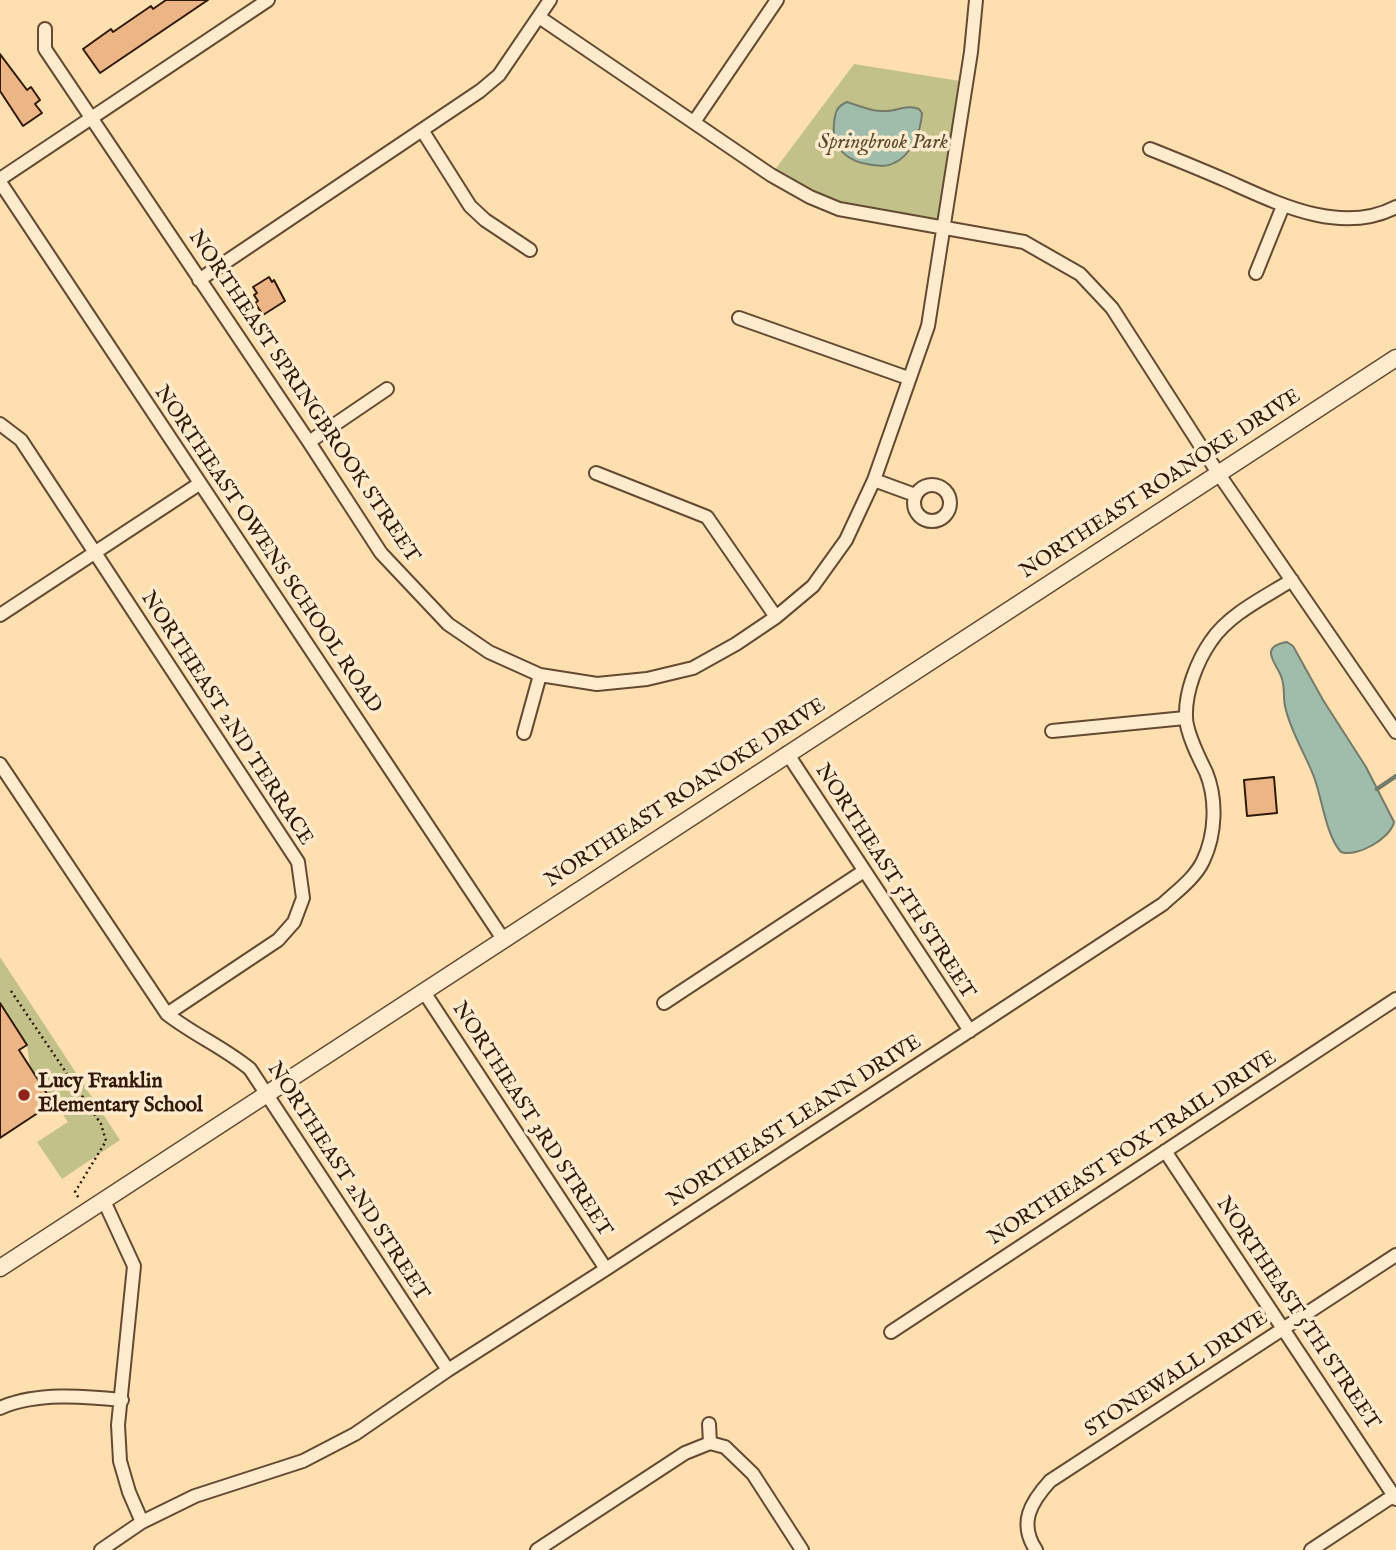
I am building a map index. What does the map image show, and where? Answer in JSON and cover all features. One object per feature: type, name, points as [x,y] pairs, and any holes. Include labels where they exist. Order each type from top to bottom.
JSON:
[{"type":"street","points":[[0,181],[268,0]]},
{"type":"street","points":[[199,281],[422,131],[499,75],[551,0]]},
{"type":"street","points":[[694,122],[777,0]]},
{"type":"street","name":"NORTHEAST SPRINGBROOK STREET","points":[[45,29],[45,49],[381,554],[448,624],[489,652],[540,675],[597,684],[647,680],[682,671],[693,668],[725,650],[776,617],[813,586],[846,540],[874,480],[928,326],[971,52],[976,0]]},
{"type":"street","points":[[539,17],[771,175],[810,197],[839,209],[1024,242],[1080,274],[1112,308],[1218,472],[1396,732]]},
{"type":"street","points":[[422,131],[470,206],[485,220],[530,250]]},
{"type":"street","points":[[1150,149],[1283,206],[1329,218],[1385,213],[1396,207]]},
{"type":"street","name":"NORTHEAST OWENS SCHOOL ROAD","points":[[0,181],[503,939]]},
{"type":"street","points":[[1256,273],[1283,206]]},
{"type":"street","points":[[739,318],[908,378]]},
{"type":"street","name":"NORTHEAST ROANOKE DRIVE","points":[[0,1268],[1396,358]]},
{"type":"street","points":[[309,442],[387,389]]},
{"type":"street","name":"NORTHEAST 2ND TERRACE","points":[[0,424],[20,440],[298,862],[303,898],[294,922],[278,940],[167,1014]]},
{"type":"street","points":[[596,473],[706,517],[776,617]]},
{"type":"street","points":[[874,480],[915,495]]},
{"type":"street","points":[[0,615],[199,484]]},
{"type":"street","points":[[1052,731],[1185,719],[1190,687],[1211,640],[1227,624],[1292,580]]},
{"type":"street","points":[[524,733],[540,675]]},
{"type":"street","name":"NORTHEAST LEANN DRIVE","points":[[101,1550],[142,1522],[195,1496],[303,1461],[355,1434],[448,1370],[1163,904],[1186,883],[1203,862],[1211,836],[1212,787],[1185,719]]},
{"type":"street","name":"NORTHEAST 5TH STREET","points":[[787,753],[970,1031]]},
{"type":"street","name":"NORTHEAST 2ND STREET","points":[[0,764],[167,1014],[186,1029],[229,1051],[250,1069],[448,1370]]},
{"type":"street","points":[[664,1003],[864,871]]},
{"type":"street","name":"NORTHEAST 3RD STREET","points":[[424,992],[606,1269]]},
{"type":"street","name":"NORTHEAST FOX TRAIL DRIVE","points":[[891,1332],[1396,999]]},
{"type":"street","name":"NORTHEAST 5TH STREET","points":[[1165,1151],[1395,1496]]},
{"type":"street","points":[[104,1201],[134,1266],[118,1425],[120,1461],[142,1522]]},
{"type":"street","name":"STONEWALL DRIVE","points":[[1036,1550],[1027,1523],[1032,1501],[1049,1481],[1396,1255]]},
{"type":"street","points":[[0,1408],[12,1402],[76,1396],[122,1400]]},
{"type":"street","points":[[709,1424],[710,1443]]},
{"type":"street","points":[[537,1550],[685,1453],[710,1443],[725,1447],[753,1474],[802,1550]]},
{"type":"street","points":[[1311,1550],[1395,1496]]},
{"type":"path","points":[[11,991],[101,1124],[106,1141],[75,1192],[80,1200]]},
{"type":"green space","name":"Springbrook Park","points":[[854,64],[966,82],[944,226],[839,209],[771,175]]},
{"type":"green space","points":[[0,957],[120,1140],[62,1179],[37,1142],[68,1122],[30,1067],[27,1045],[0,1003]]},
{"type":"shaded area","points":[[847,102],[876,111],[910,107],[919,109],[922,113],[920,127],[910,149],[900,160],[886,166],[856,161],[843,153],[835,140],[834,123],[837,110]]},
{"type":"shaded area","points":[[1287,642],[1293,646],[1323,700],[1366,767],[1394,822],[1392,828],[1380,840],[1356,852],[1341,852],[1336,845],[1314,777],[1287,715],[1283,682],[1271,651],[1279,644]]},
{"type":"building","points":[[166,0],[208,0],[100,73],[83,49],[111,29],[113,32],[151,6],[153,9]]},
{"type":"building","points":[[0,54],[27,90],[31,87],[40,100],[35,104],[42,113],[23,126],[0,91]]},
{"type":"building","points":[[269,277],[272,282],[274,280],[285,301],[263,315],[255,303],[258,301],[254,295],[257,293],[253,287]]},
{"type":"building","points":[[1274,777],[1277,813],[1247,816],[1244,780]]},
{"type":"building","name":"Lucy Franklin Elementary School","points":[[0,1003],[27,1045],[19,1050],[53,1103],[0,1138]]},
{"type":"waterway","points":[[1377,789],[1396,776]]},
{"type":"place","name":"Lucy Franklin Elementary School","points":[[24,1095]]}]
